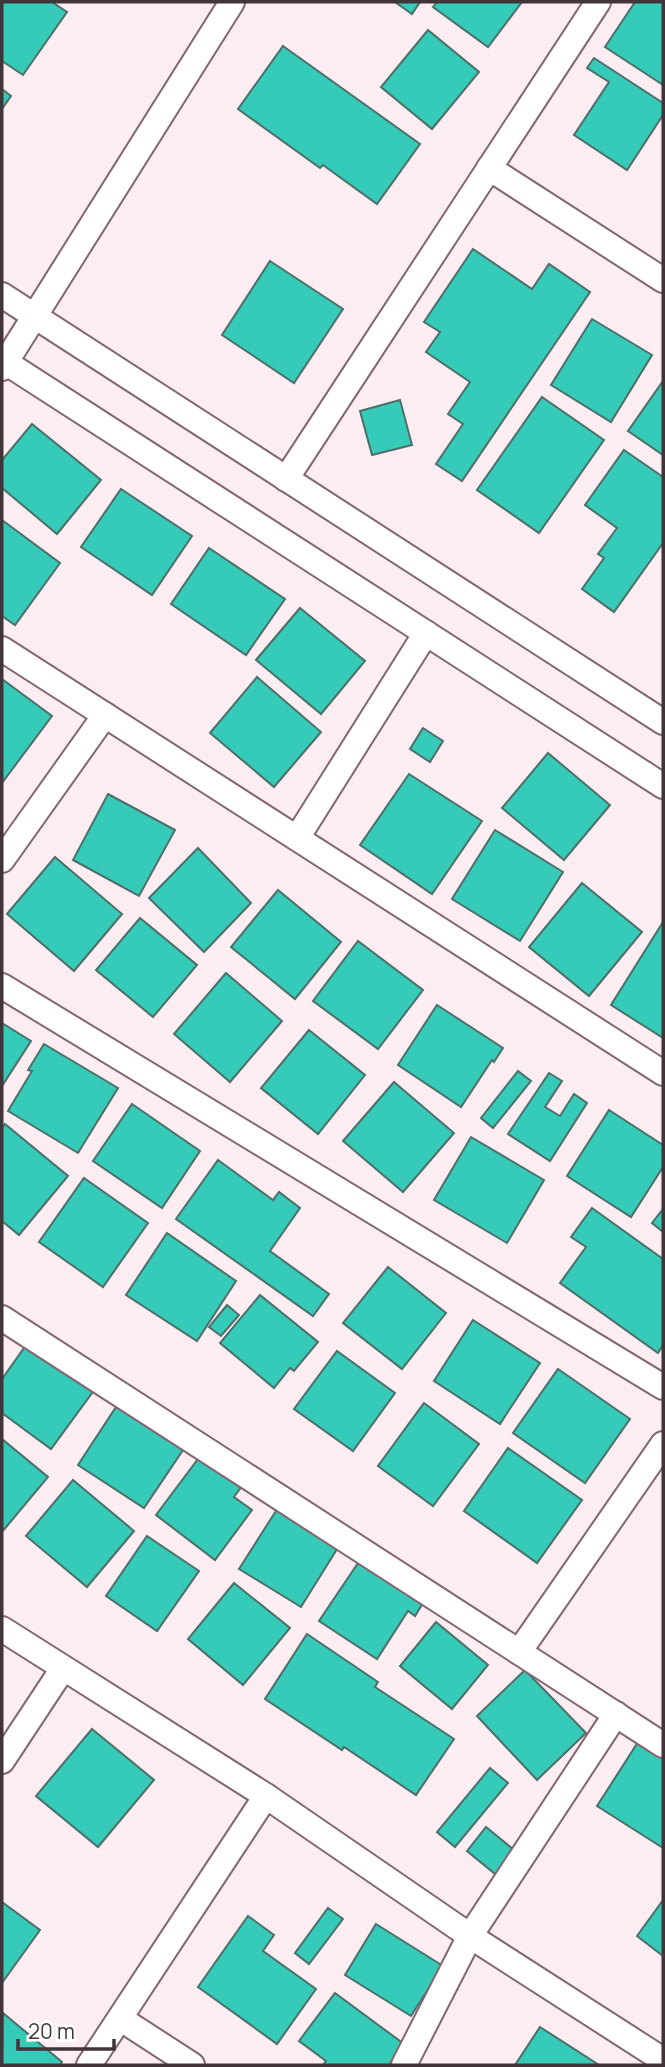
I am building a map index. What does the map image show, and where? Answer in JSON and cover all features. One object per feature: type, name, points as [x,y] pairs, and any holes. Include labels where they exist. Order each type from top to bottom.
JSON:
[{"type":"street","points":[[232,2],[3,363],[663,786]]},
{"type":"street","points":[[286,479],[598,2]]},
{"type":"street","points":[[489,168],[663,280]]},
{"type":"street","points":[[2,295],[663,722]]},
{"type":"street","points":[[297,838],[426,633]]},
{"type":"street","points":[[2,649],[663,1073]]},
{"type":"street","points":[[2,860],[105,715]]},
{"type":"street","points":[[2,986],[663,1387]]},
{"type":"street","points":[[2,1318],[663,1745]]},
{"type":"street","points":[[519,1652],[663,1444]]},
{"type":"street","points":[[2,1629],[62,1670],[266,1796],[470,1936],[663,2060]]},
{"type":"street","points":[[2,1761],[62,1670]]},
{"type":"street","points":[[404,2065],[470,1936],[616,1714]]},
{"type":"street","points":[[89,2065],[266,1796]]},
{"type":"street","points":[[121,2019],[192,2065]]},
{"type":"building","points":[[2,2],[52,2],[67,12],[23,75],[2,61]]},
{"type":"building","points":[[395,2],[420,2],[412,14]]},
{"type":"building","points":[[437,2],[522,2],[488,47],[433,7]]},
{"type":"building","points":[[635,2],[663,2],[663,85],[605,47]]},
{"type":"building","points":[[428,30],[479,72],[432,129],[381,87]]},
{"type":"building","points":[[283,46],[420,144],[377,204],[323,165],[320,168],[238,109]]},
{"type":"building","points":[[594,58],[663,103],[663,115],[627,170],[574,135],[609,82],[587,68]]},
{"type":"building","points":[[2,89],[11,96],[2,109]]},
{"type":"building","points":[[473,249],[532,289],[549,264],[590,292],[462,481],[436,464],[463,424],[448,414],[470,382],[426,352],[440,332],[424,322]]},
{"type":"building","points":[[270,261],[343,309],[294,383],[222,335]]},
{"type":"building","points":[[592,319],[652,355],[611,422],[551,385]]},
{"type":"building","points":[[663,381],[663,455],[628,431]]},
{"type":"building","points":[[542,397],[604,440],[539,533],[477,490]]},
{"type":"building","points":[[400,400],[412,445],[372,455],[360,411]]},
{"type":"building","points":[[32,424],[101,480],[57,534],[2,488],[2,460]]},
{"type":"building","points":[[624,450],[663,477],[663,543],[614,612],[582,589],[604,558],[598,554],[617,528],[585,505]]},
{"type":"building","points":[[121,489],[192,536],[152,595],[81,547]]},
{"type":"building","points":[[2,520],[60,563],[15,625],[2,616]]},
{"type":"building","points":[[209,548],[285,599],[246,655],[171,604]]},
{"type":"building","points":[[300,608],[365,661],[321,714],[256,660]]},
{"type":"building","points":[[257,677],[321,732],[274,787],[210,733]]},
{"type":"building","points":[[2,679],[52,716],[2,783]]},
{"type":"building","points":[[423,728],[443,741],[430,762],[410,749]]},
{"type":"building","points":[[548,753],[610,805],[564,860],[502,808]]},
{"type":"building","points":[[409,774],[482,821],[432,894],[360,845]]},
{"type":"building","points":[[108,794],[175,830],[139,896],[73,860]]},
{"type":"building","points":[[495,830],[563,872],[520,941],[452,899]]},
{"type":"building","points":[[198,848],[251,903],[204,952],[149,898]]},
{"type":"building","points":[[55,857],[122,914],[74,971],[7,914]]},
{"type":"building","points":[[582,883],[642,932],[589,996],[529,947]]},
{"type":"building","points":[[278,890],[341,942],[295,999],[231,947]]},
{"type":"building","points":[[140,918],[197,965],[153,1017],[96,970]]},
{"type":"building","points":[[663,922],[663,1038],[611,1005]]},
{"type":"building","points":[[358,941],[423,990],[378,1049],[313,1001]]},
{"type":"building","points":[[226,973],[282,1021],[230,1082],[174,1034]]},
{"type":"building","points":[[437,1005],[503,1048],[461,1107],[398,1065]]},
{"type":"building","points":[[2,1023],[31,1041],[2,1086]]},
{"type":"building","points":[[309,1030],[365,1075],[318,1134],[261,1088]]},
{"type":"building","points":[[44,1044],[118,1088],[78,1153],[8,1111],[32,1071],[28,1070]]},
{"type":"building","points":[[518,1071],[531,1081],[493,1128],[481,1118]]},
{"type":"building","points":[[549,1073],[562,1081],[545,1107],[560,1116],[574,1094],[587,1103],[550,1161],[508,1134]]},
{"type":"building","points":[[394,1082],[454,1133],[403,1192],[343,1141]]},
{"type":"building","points":[[132,1104],[200,1151],[162,1208],[93,1161]]},
{"type":"building","points":[[609,1110],[663,1145],[663,1167],[631,1217],[567,1176]]},
{"type":"building","points":[[5,1124],[68,1176],[19,1235],[2,1221],[2,1128]]},
{"type":"building","points":[[471,1137],[544,1180],[507,1243],[434,1200]]},
{"type":"building","points":[[218,1160],[273,1200],[279,1192],[300,1208],[270,1251],[329,1294],[313,1316],[176,1219]]},
{"type":"building","points":[[84,1178],[148,1223],[103,1287],[39,1242]]},
{"type":"building","points":[[592,1208],[663,1259],[663,1345],[658,1353],[560,1283],[586,1247],[571,1237]]},
{"type":"building","points":[[663,1209],[663,1232],[652,1223]]},
{"type":"building","points":[[167,1233],[236,1281],[197,1341],[126,1295]]},
{"type":"building","points":[[388,1267],[446,1313],[402,1369],[343,1323]]},
{"type":"building","points":[[260,1295],[318,1342],[294,1371],[290,1368],[274,1388],[220,1343]]},
{"type":"building","points":[[227,1305],[239,1315],[221,1336],[209,1327]]},
{"type":"building","points":[[473,1320],[540,1363],[500,1424],[434,1381]]},
{"type":"building","points":[[29,1341],[95,1389],[51,1449],[2,1413],[2,1379]]},
{"type":"building","points":[[337,1351],[395,1393],[353,1451],[294,1409]]},
{"type":"building","points":[[558,1369],[630,1419],[585,1483],[513,1433]]},
{"type":"building","points":[[424,1403],[479,1444],[433,1506],[378,1466]]},
{"type":"building","points":[[118,1404],[185,1447],[144,1508],[78,1465]]},
{"type":"building","points":[[2,1439],[48,1477],[2,1532]]},
{"type":"building","points":[[508,1448],[582,1500],[537,1563],[464,1511]]},
{"type":"building","points":[[201,1455],[242,1486],[234,1497],[252,1510],[215,1560],[156,1515]]},
{"type":"building","points":[[73,1480],[134,1531],[87,1587],[26,1536]]},
{"type":"building","points":[[281,1503],[342,1541],[301,1607],[239,1569]]},
{"type":"building","points":[[147,1536],[199,1571],[157,1631],[106,1596]]},
{"type":"building","points":[[360,1560],[426,1598],[415,1616],[408,1611],[377,1659],[319,1621]]},
{"type":"building","points":[[234,1583],[290,1628],[243,1685],[188,1639]]},
{"type":"building","points":[[436,1622],[488,1665],[452,1709],[400,1666]]},
{"type":"building","points":[[307,1634],[378,1682],[375,1687],[454,1739],[416,1795],[265,1699]]},
{"type":"building","points":[[525,1670],[586,1733],[537,1780],[477,1716]]},
{"type":"building","points":[[92,1729],[154,1780],[98,1847],[36,1796]]},
{"type":"building","points":[[640,1739],[663,1754],[663,1848],[597,1806]]},
{"type":"building","points":[[490,1768],[508,1783],[455,1847],[437,1832]]},
{"type":"building","points":[[486,1827],[519,1854],[500,1878],[467,1851]]},
{"type":"building","points":[[663,1900],[663,1956],[637,1936]]},
{"type":"building","points":[[2,1902],[40,1930],[2,1983]]},
{"type":"building","points":[[328,1908],[343,1919],[309,1964],[295,1953]]},
{"type":"building","points":[[248,1916],[274,1935],[263,1951],[316,1989],[277,2044],[198,1987]]},
{"type":"building","points":[[376,1924],[443,1966],[411,2016],[345,1975]]},
{"type":"building","points":[[335,1993],[404,2044],[389,2065],[323,2065],[326,2061],[299,2041]]},
{"type":"building","points":[[3,2013],[62,2062],[60,2065],[2,2065]]},
{"type":"building","points":[[540,2027],[599,2065],[515,2065]]}]
